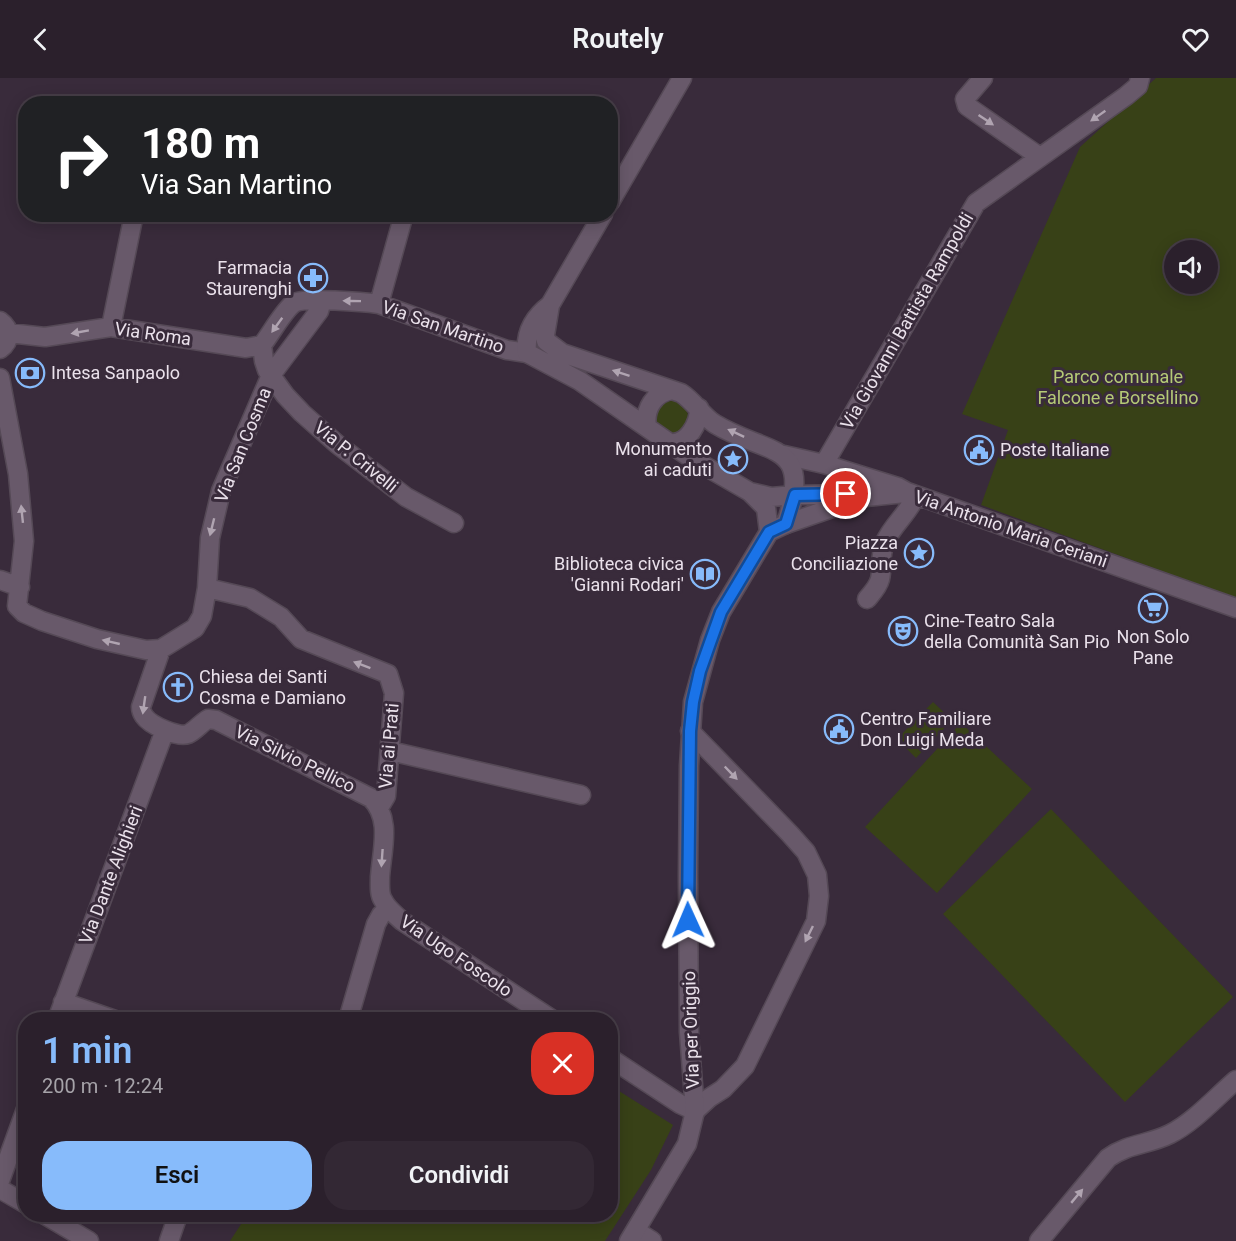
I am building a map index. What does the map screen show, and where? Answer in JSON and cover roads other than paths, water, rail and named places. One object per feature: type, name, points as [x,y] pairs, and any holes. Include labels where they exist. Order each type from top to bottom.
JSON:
[{"type":"street","points":[[618,187],[682,78]]},
{"type":"street","points":[[983,78],[965,99],[967,106],[1040,157]]},
{"type":"street","name":"Via Giovanni Battista Rampoldi","points":[[824,464],[970,210],[976,203],[1126,96],[1138,86],[1140,78]]},
{"type":"street","points":[[111,327],[132,222]]},
{"type":"street","points":[[380,304],[402,222]]},
{"type":"street","points":[[562,353],[546,341],[550,305],[598,222]]},
{"type":"street","name":"Via San Martino","points":[[262,345],[293,304],[299,301],[380,304],[482,339],[507,350],[527,353],[562,353],[672,390],[691,399],[714,423],[784,455]]},
{"type":"street","name":"Via San Cosma","points":[[161,649],[199,624],[207,588],[210,538],[221,490],[271,375],[319,311],[322,301]]},
{"type":"street","name":"Via San Martino","points":[[527,353],[526,343],[529,330],[537,317],[550,305]]},
{"type":"street","name":"Via Roma","points":[[3,334],[45,337],[111,327],[246,348],[262,345]]},
{"type":"street","name":"Via P. Crivelli","points":[[262,345],[265,366],[285,395],[302,413],[337,444],[406,497],[454,523]]},
{"type":"street","name":"Via San Martino","points":[[527,353],[580,381],[691,458],[750,492],[771,496],[911,494]]},
{"type":"street","points":[[0,378],[18,474],[24,541],[17,606],[24,613],[42,621],[97,639],[146,650],[161,649],[141,707],[142,715],[165,730]]},
{"type":"street","points":[[647,427],[645,418],[651,403],[663,391],[672,390]]},
{"type":"street","points":[[670,443],[679,443],[688,436],[698,420],[699,408]]},
{"type":"street","points":[[784,455],[794,468],[795,495],[786,524]]},
{"type":"street","name":"Via Antonio Maria Ceriani","points":[[784,455],[824,464],[898,487],[911,494],[1236,608]]},
{"type":"street","points":[[750,492],[766,508],[769,532],[866,496]]},
{"type":"street","points":[[867,599],[881,578],[880,563],[885,542],[912,505],[911,494]]},
{"type":"street","name":"Via per Origgio","points":[[632,1236],[687,1144],[695,1111],[689,999],[688,864],[690,731],[693,702],[700,671],[717,621],[734,588],[769,532]]},
{"type":"street","points":[[0,580],[20,587]]},
{"type":"street","name":"Via ai Prati","points":[[207,588],[250,598],[281,617],[301,639],[388,674],[394,693],[386,796],[380,807]]},
{"type":"street","name":"Via Silvio Pellico","points":[[165,730],[182,735],[208,719],[216,720],[360,791],[380,807]]},
{"type":"street","name":"Via Dante Alighieri","points":[[60,1012],[165,730]]},
{"type":"street","points":[[618,1063],[680,1104],[695,1111],[723,1089],[745,1066],[816,921],[819,896],[817,875],[806,852],[690,731]]},
{"type":"street","points":[[390,751],[581,795]]},
{"type":"street","name":"Via Ugo Foscolo","points":[[380,807],[385,820],[381,898],[388,909],[402,921],[541,1012]]},
{"type":"street","points":[[350,1012],[376,924],[388,909]]},
{"type":"street","points":[[63,1002],[92,1012]]},
{"type":"street","points":[[1039,1241],[1108,1158],[1122,1148],[1170,1134],[1236,1080]]},
{"type":"street","points":[[0,1181],[18,1130]]},
{"type":"street","points":[[0,1189],[18,1199]]},
{"type":"street","points":[[57,1222],[89,1241]]},
{"type":"street","points":[[169,1241],[176,1222]]},
{"type":"street","points":[[632,1236],[652,1241]]},
{"type":"place","name":"Farmacia Staurenghi","points":[[313,278]]},
{"type":"place","name":"Intesa Sanpaolo","points":[[30,373]]},
{"type":"place","name":"Poste Italiane","points":[[979,450]]},
{"type":"place","name":"Monumento ai caduti","points":[[733,459]]},
{"type":"place","name":"Piazza Conciliazione","points":[[919,553]]},
{"type":"place","name":"Biblioteca civica 'Gianni Rodari'","points":[[705,574]]},
{"type":"place","name":"Non Solo Pane","points":[[1153,608]]},
{"type":"place","name":"Cine-Teatro Sala della Comunità San Pio","points":[[903,631]]},
{"type":"place","name":"Chiesa dei Santi Cosma e Damiano","points":[[178,687]]},
{"type":"place","name":"Centro Familiare Don Luigi Meda","points":[[839,729]]},
{"type":"park label","name":"Parco comunale Falcone e Borsellino","points":[[1118,387]]}]
